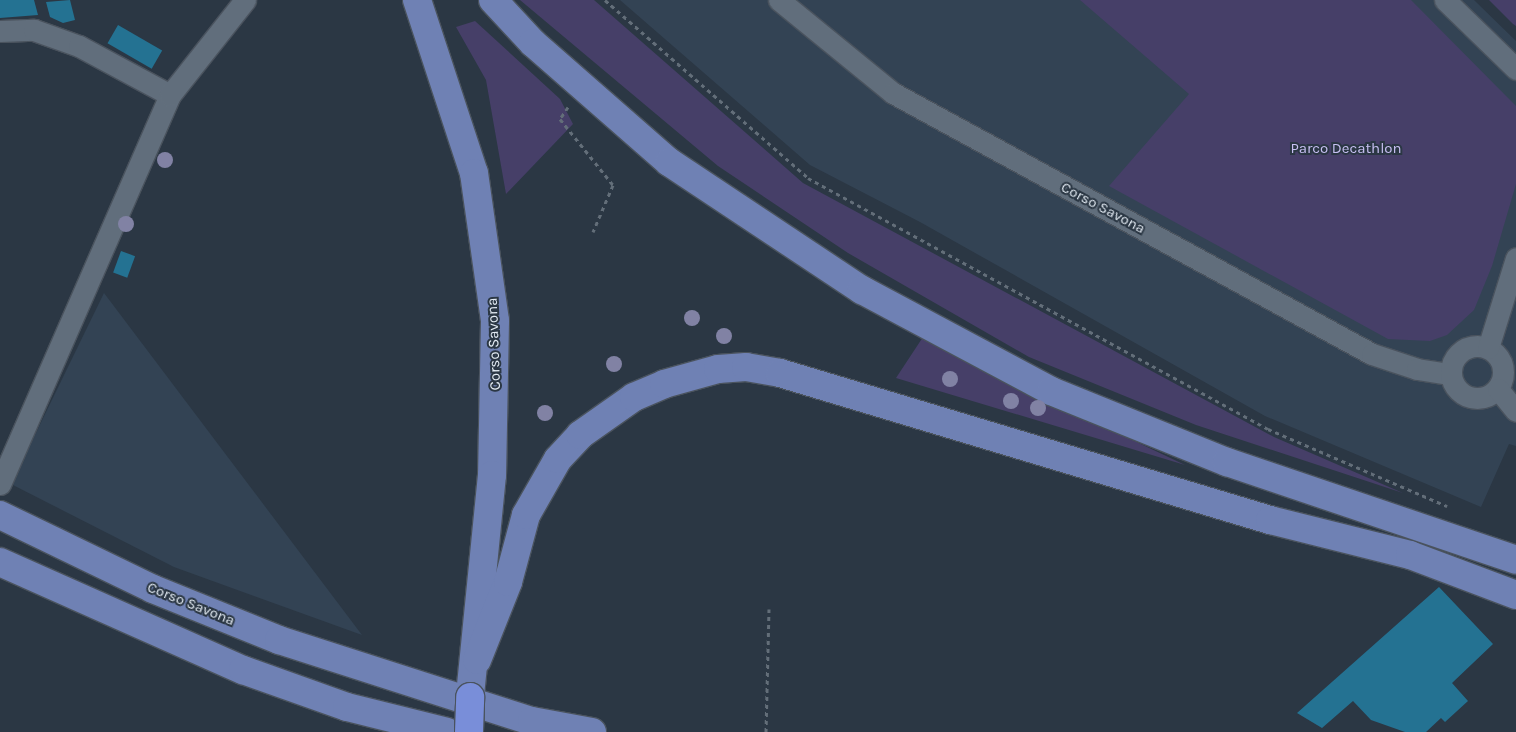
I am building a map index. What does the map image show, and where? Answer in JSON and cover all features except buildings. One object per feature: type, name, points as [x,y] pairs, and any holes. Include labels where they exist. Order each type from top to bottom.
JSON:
[{"type":"highway","points":[[469,732],[473,679]]},
{"type":"main road","name":"Corso Savona","points":[[417,0],[474,173],[495,321],[492,475],[480,581],[473,679]]},
{"type":"main road","points":[[493,0],[582,86],[669,162],[862,290],[1051,391],[1227,462],[1516,560]]},
{"type":"main road","points":[[473,679],[508,582],[526,515],[558,459],[580,435],[634,397],[718,369],[746,367],[780,373],[1270,520],[1410,556],[1516,595]]},
{"type":"main road","name":"Corso Savona","points":[[0,515],[152,589],[279,640],[532,721],[592,732]]},
{"type":"main road","points":[[0,562],[243,670],[347,707],[447,732]]},
{"type":"street","points":[[0,484],[170,95],[244,0]]},
{"type":"street","name":"Corso Savona","points":[[779,0],[871,79],[902,98],[1372,354],[1417,369],[1450,374]]},
{"type":"street","points":[[1446,0],[1516,69]]},
{"type":"street","points":[[0,31],[34,30],[79,46],[170,95]]},
{"type":"street","points":[[1488,348],[1516,258]]},
{"type":"street","points":[[1466,348],[1488,348],[1502,364],[1498,389],[1490,395],[1468,398],[1458,392],[1450,374],[1456,356],[1466,348]]},
{"type":"street","points":[[1498,389],[1516,411]]},
{"type":"path","points":[[605,0],[808,178],[1268,429],[1454,509]]},
{"type":"path","points":[[582,86],[560,119],[613,185],[593,232]]},
{"type":"path","points":[[766,732],[769,608]]},
{"type":"shaded area","points":[[620,0],[1474,0],[1516,41],[1516,446],[1509,444],[1481,507],[1265,416],[920,222],[810,165]]},
{"type":"shaded area","points":[[104,293],[362,635],[174,567],[11,484]]},
{"type":"green space","points":[[520,0],[594,0],[803,183],[1274,437],[1403,493],[1196,425],[1029,357],[848,253],[718,166]]},
{"type":"green space","name":"Parco Decathlon","points":[[1080,0],[1411,0],[1516,106],[1516,184],[1492,266],[1474,310],[1447,335],[1430,341],[1388,339],[1109,186],[1189,94]]},
{"type":"green space","points":[[1489,0],[1516,0],[1516,26],[1513,24]]},
{"type":"green space","points":[[475,21],[560,99],[573,124],[506,194],[486,80],[456,27]]},
{"type":"green space","points":[[923,337],[975,365],[1185,465],[896,378]]}]
